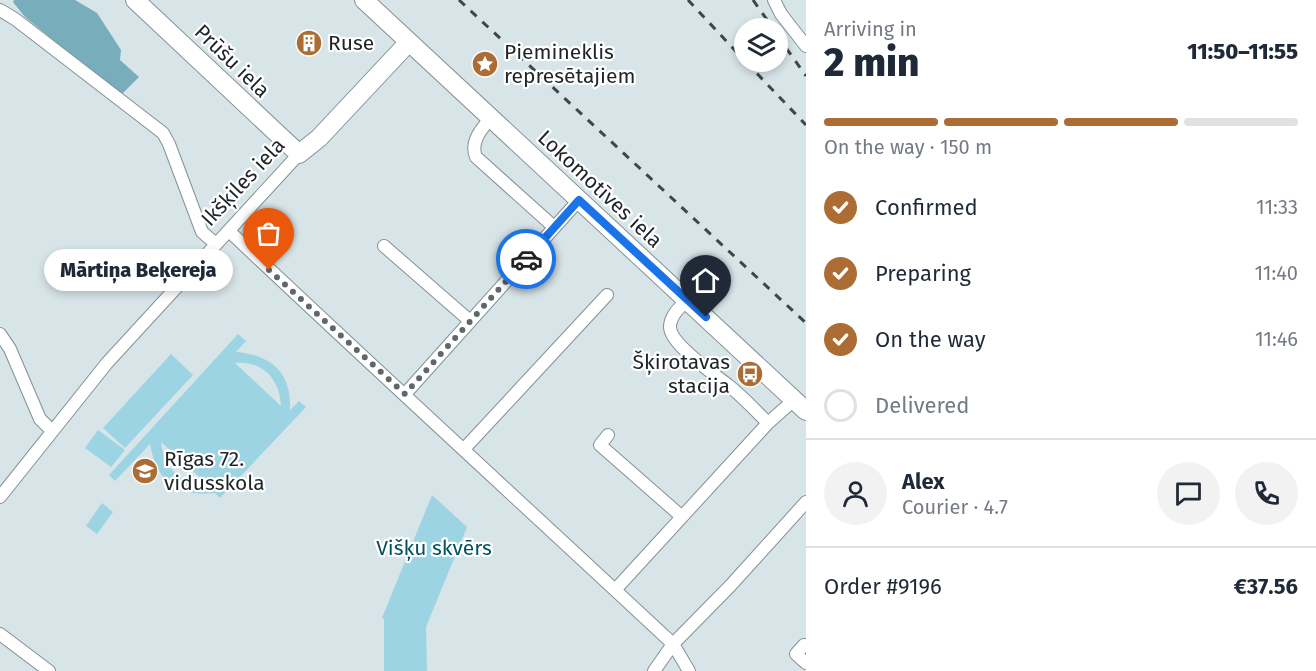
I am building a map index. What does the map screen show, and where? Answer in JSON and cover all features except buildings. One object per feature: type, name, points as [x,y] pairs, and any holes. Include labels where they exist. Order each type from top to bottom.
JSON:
[{"type":"street","name":"Prūšu iela","points":[[135,0],[299,154]]},
{"type":"street","name":"Lokomotīves iela","points":[[364,0],[800,406]]},
{"type":"street","points":[[774,0],[781,14],[806,46]]},
{"type":"street","points":[[0,10],[15,19],[163,133],[202,232],[216,244]]},
{"type":"street","name":"Ikšķiles iela","points":[[0,496],[107,363],[299,154],[319,138],[409,42]]},
{"type":"street","points":[[491,118],[480,130],[475,142],[473,151],[476,157],[554,227]]},
{"type":"street","points":[[405,394],[579,200]]},
{"type":"street","points":[[229,231],[673,644],[689,671]]},
{"type":"street","points":[[384,246],[470,321]]},
{"type":"street","points":[[464,449],[602,296]]},
{"type":"street","points":[[687,300],[671,321],[670,329],[674,338],[768,423]]},
{"type":"street","points":[[0,334],[10,349],[40,419],[51,430]]},
{"type":"street","points":[[615,590],[768,423],[800,406]]},
{"type":"street","points":[[608,435],[600,445],[681,516]]},
{"type":"street","points":[[654,671],[673,644],[731,585],[806,502]]},
{"type":"street","points":[[0,634],[49,671]]},
{"type":"street","points":[[804,645],[796,654],[806,663]]},
{"type":"green space","points":[[238,334],[246,341],[236,352],[260,357],[277,368],[283,376],[290,397],[290,410],[299,401],[306,407],[220,498],[215,493],[190,492],[171,484],[158,468],[150,444],[115,481],[109,475]],"holes":[[[235,363],[253,365],[268,373],[277,387],[281,406]],[[161,442],[207,484],[189,482],[175,473],[166,459]]]},
{"type":"green space","points":[[171,354],[193,375],[125,448],[103,428]]},
{"type":"green space","points":[[98,430],[125,450],[111,467],[85,448]]},
{"type":"green space","name":"Višķu skvērs","points":[[432,495],[467,527],[426,627],[427,671],[384,671],[384,619],[382,618]]},
{"type":"green space","points":[[102,503],[113,512],[97,534],[86,526]]},
{"type":"shaded area","points":[[14,0],[75,0],[97,13],[121,50],[120,60],[139,77],[121,95],[25,17],[13,2]]},
{"type":"railway","points":[[459,0],[806,323]]},
{"type":"railway","points":[[688,0],[734,49]]},
{"type":"railway","points":[[753,0],[766,18]]},
{"type":"railway","points":[[788,51],[806,76]]},
{"type":"railway","points":[[756,72],[806,125]]},
{"type":"way so far","points":[[269,270],[405,394],[526,259]]},
{"type":"place","name":"Ruse","points":[[309,43]]},
{"type":"place","name":"Piemineklis represētajiem","points":[[485,64]]},
{"type":"place","name":"Mārtiņa Beķereja","points":[[269,270]]},
{"type":"place","name":"Šķirotavas stacija","points":[[750,374]]},
{"type":"place","name":"Rīgas 72. vidusskola","points":[[145,471]]},
{"type":"route","points":[[526,259],[579,200],[706,317]]}]
